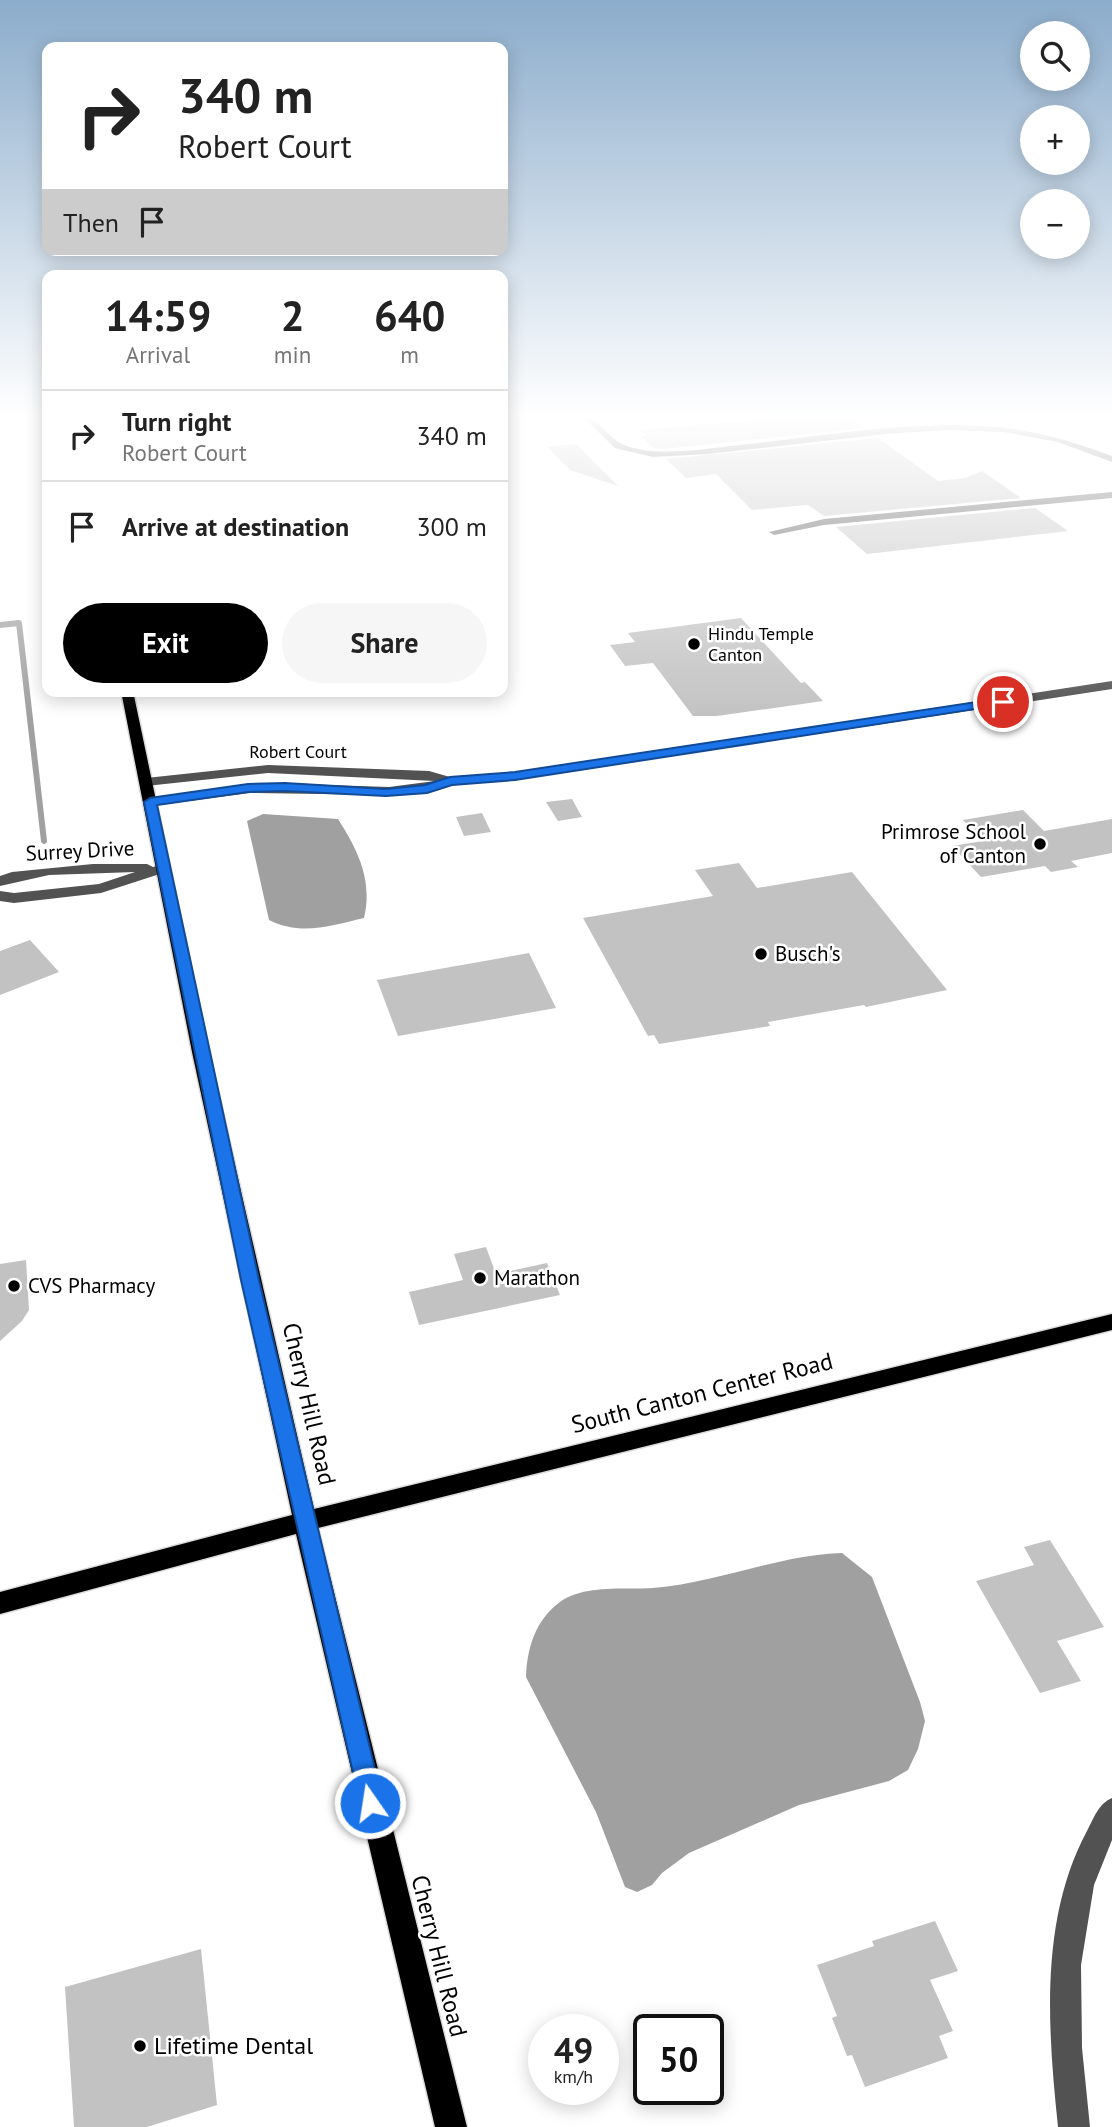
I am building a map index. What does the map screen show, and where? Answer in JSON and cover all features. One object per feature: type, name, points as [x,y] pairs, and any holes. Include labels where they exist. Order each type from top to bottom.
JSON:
[{"type":"main road","name":"Cherry Hill Road","points":[[128,697],[250,1280],[383,1855],[451,2127]]},
{"type":"main road","name":"South Canton Center Road","points":[[0,1603],[305,1520],[1112,1322]]},
{"type":"street","points":[[774,531],[865,518]]},
{"type":"street","name":"Robert Court","points":[[150,802],[248,788],[386,792],[427,789],[450,781],[515,776],[1112,685]]},
{"type":"street","name":"Robert Court","points":[[146,782],[268,769],[429,775],[450,781]]},
{"type":"street","name":"Surrey Drive","points":[[0,881],[13,876],[96,867],[164,869]]},
{"type":"street","name":"Surrey Drive","points":[[0,897],[15,898],[100,888],[164,869]]},
{"type":"street","points":[[1074,2127],[1067,2069],[1065,1980],[1077,1901],[1089,1859],[1112,1812]]},
{"type":"shaded area","points":[[263,814],[338,819],[362,866],[367,891],[364,918],[304,929],[269,920],[247,821]]},
{"type":"shaded area","points":[[842,1553],[872,1577],[920,1702],[925,1721],[918,1749],[908,1770],[889,1781],[799,1805],[689,1853],[662,1873],[652,1885],[637,1892],[625,1887],[596,1812],[526,1677],[534,1636],[544,1617],[560,1602],[581,1592],[677,1585],[794,1559]]},
{"type":"building","points":[[928,518],[1050,518],[1068,531],[867,554],[836,527]]},
{"type":"building","points":[[741,618],[801,683],[805,682],[823,701],[717,716],[693,716],[653,663],[625,666],[610,645],[635,642],[628,633]]},
{"type":"building","points":[[572,799],[582,817],[558,821],[546,802]]},
{"type":"building","name":"Primrose School of Canton","points":[[1023,810],[1044,831],[1112,819],[1112,853],[1071,861],[1078,867],[1051,872],[1045,866],[981,877],[952,846],[983,841],[963,820]]},
{"type":"building","points":[[482,813],[491,832],[464,836],[456,817]]},
{"type":"building","name":"Busch's","points":[[739,863],[757,888],[852,872],[947,990],[866,1007],[864,1005],[768,1022],[770,1026],[659,1044],[654,1035],[648,1036],[583,918],[713,896],[695,870]]},
{"type":"building","points":[[30,940],[59,972],[0,995],[0,951]]},
{"type":"building","points":[[529,953],[556,1008],[398,1036],[377,980]]},
{"type":"building","points":[[486,1247],[496,1274],[547,1263],[560,1295],[419,1325],[409,1292],[463,1280],[454,1254]]},
{"type":"building","name":"CVS Pharmacy","points":[[26,1260],[29,1310],[22,1321],[0,1341],[0,1264]]},
{"type":"building","points":[[1050,1540],[1104,1627],[1057,1641],[1081,1681],[1040,1693],[976,1581],[1034,1565],[1024,1547]]},
{"type":"building","points":[[935,1921],[958,1971],[930,1980],[953,2031],[939,2036],[948,2058],[865,2087],[852,2055],[847,2056],[832,2018],[837,2016],[817,1965],[874,1946],[872,1941]]},
{"type":"building","name":"Lifetime Dental","points":[[201,1949],[217,2105],[147,2127],[74,2127],[65,1987]]},
{"type":"waterway","points":[[0,625],[19,623],[44,841]]},
{"type":"place","name":"Hindu Temple Canton","points":[[694,644]]},
{"type":"place","name":"Primrose School of Canton","points":[[1040,844]]},
{"type":"place","name":"Busch's","points":[[761,954]]},
{"type":"place","name":"Marathon","points":[[480,1278]]},
{"type":"place","name":"CVS Pharmacy","points":[[14,1286]]},
{"type":"place","name":"Lifetime Dental","points":[[140,2046]]},
{"type":"route","points":[[370,1803],[250,1280],[150,802],[248,788],[386,792],[427,789],[450,781],[515,776],[1003,702]]}]
